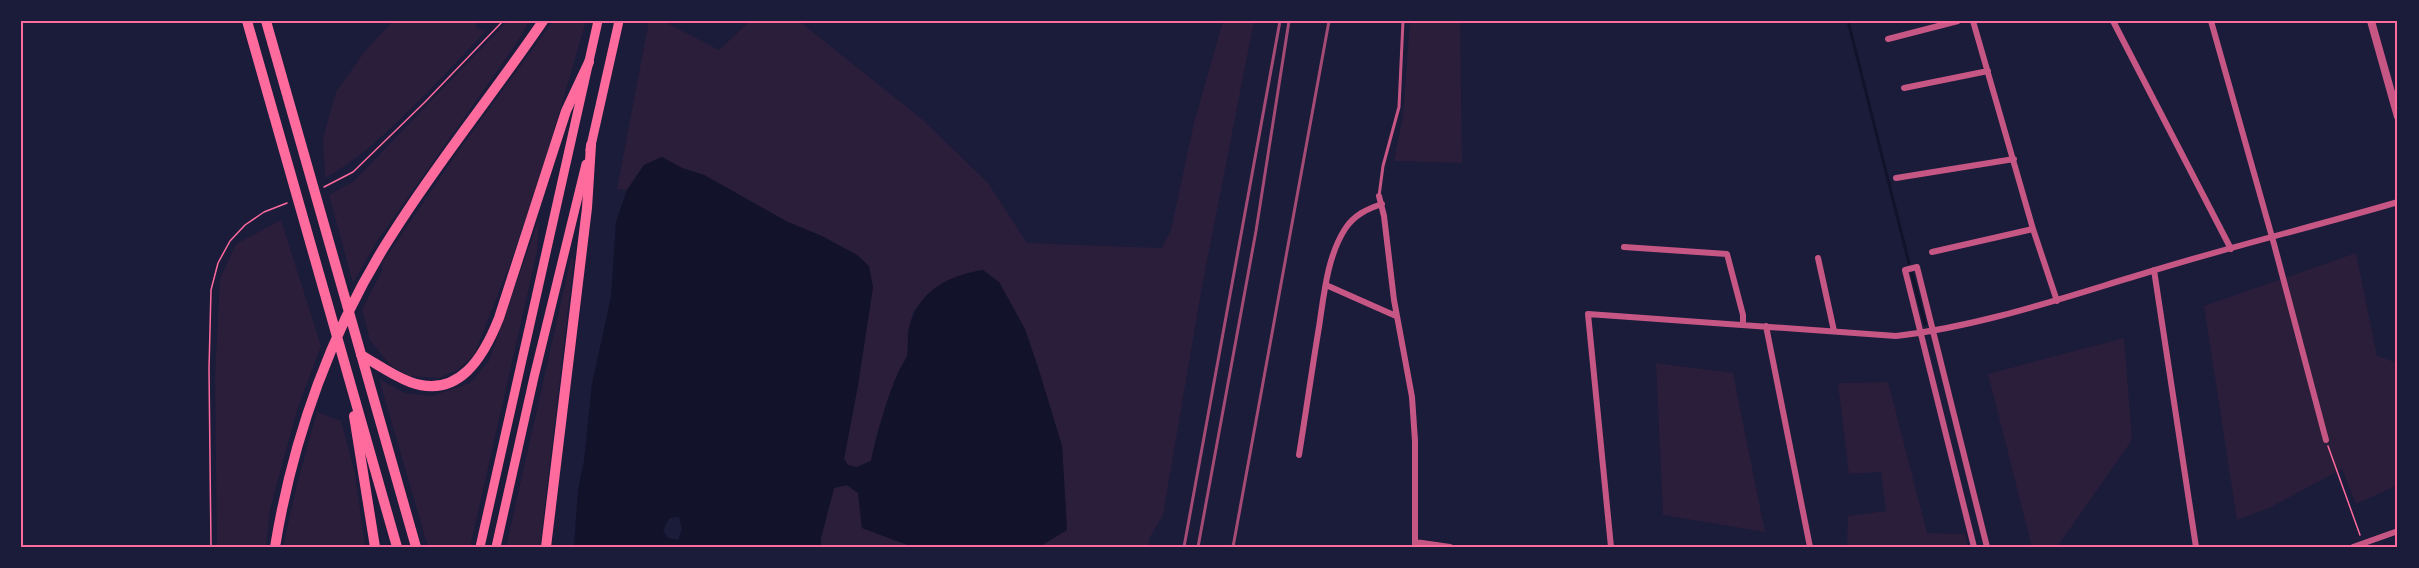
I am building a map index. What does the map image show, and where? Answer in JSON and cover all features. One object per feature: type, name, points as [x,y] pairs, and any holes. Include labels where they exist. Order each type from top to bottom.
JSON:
[{"type":"highway","points":[[247,21],[397,547]]},
{"type":"highway","points":[[266,21],[416,547]]},
{"type":"highway","points":[[275,547],[287,485],[314,394],[347,315],[392,234],[428,180],[543,21]]},
{"type":"highway","points":[[361,355],[405,380],[430,386],[450,382],[463,375],[477,362],[488,345],[499,318],[566,111],[589,62]]},
{"type":"highway","points":[[546,547],[587,208],[591,145]]},
{"type":"highway","points":[[346,369],[375,547]]},
{"type":"main road","points":[[480,547],[598,21]]},
{"type":"main road","points":[[496,547],[619,21]]},
{"type":"street","points":[[1888,39],[1958,21]]},
{"type":"street","points":[[1973,21],[2033,229],[2057,301]]},
{"type":"street","points":[[2113,21],[2231,249]]},
{"type":"street","points":[[2211,21],[2326,440]]},
{"type":"street","points":[[2371,21],[2394,90],[2398,117]]},
{"type":"street","points":[[1904,88],[1988,71]]},
{"type":"street","points":[[1896,178],[2014,159]]},
{"type":"street","points":[[1379,196],[1382,204],[1396,316],[1412,397],[1415,441],[1415,545],[1450,547]]},
{"type":"street","points":[[1611,547],[1588,314],[1896,336],[1934,332],[2057,301],[2154,270],[2398,202]]},
{"type":"street","points":[[1299,455],[1326,285],[1336,246],[1344,229],[1353,219],[1366,210],[1382,204]]},
{"type":"street","points":[[1932,252],[2033,229]]},
{"type":"street","points":[[1624,247],[1727,254],[1743,315],[1743,324]]},
{"type":"street","points":[[1818,258],[1834,331]]},
{"type":"street","points":[[1974,547],[1905,270],[1917,267],[1987,547]]},
{"type":"street","points":[[2154,270],[2196,547]]},
{"type":"street","points":[[1326,285],[1396,316]]},
{"type":"street","points":[[1766,326],[1810,547]]},
{"type":"street","points":[[2353,547],[2364,545],[2398,531]]},
{"type":"lane","points":[[1379,196],[1383,166],[1399,107],[1403,21]]},
{"type":"path","points":[[353,172],[503,21]]},
{"type":"path","points":[[212,547],[209,369],[211,290],[218,264],[230,241],[245,225],[264,212]]},
{"type":"path","points":[[2326,440],[2364,545]]},
{"type":"shaded area","points":[[393,21],[475,21],[477,28],[486,31],[381,137],[354,159],[325,178],[323,138],[336,92],[365,51]]},
{"type":"shaded area","points":[[508,21],[529,21],[518,41],[376,243],[353,283],[329,195],[354,181]]},
{"type":"shaded area","points":[[553,21],[586,21],[542,172],[510,264],[474,355],[457,370],[440,378],[409,376],[390,365],[370,340],[362,309],[382,271],[382,263],[457,153]]},
{"type":"shaded area","points":[[649,21],[663,21],[719,50],[750,21],[799,21],[923,120],[988,183],[1027,243],[1162,248],[1171,230],[1194,123],[1223,21],[1254,21],[1201,292],[1163,515],[1150,537],[1148,547],[1039,547],[1067,529],[1062,446],[1038,368],[999,282],[928,293],[913,312],[908,331],[907,356],[898,373],[876,437],[871,461],[857,467],[848,465],[844,459],[873,287],[857,255],[786,221],[704,175],[682,168],[662,157],[644,165],[627,190],[617,189]]},
{"type":"shaded area","points":[[1410,21],[1460,21],[1462,163],[1394,161],[1403,116]]},
{"type":"shaded area","points":[[662,157],[682,168],[704,175],[786,221],[822,236],[857,255],[869,266],[873,287],[844,459],[848,465],[857,467],[871,461],[890,393],[907,356],[908,332],[913,316],[927,295],[946,281],[970,272],[983,270],[999,282],[1025,329],[1062,446],[1067,530],[1039,547],[913,547],[862,528],[858,493],[847,485],[834,488],[821,538],[821,547],[574,547],[578,490],[584,461],[592,384],[611,297],[616,222],[627,190],[644,165]],"holes":[[[679,517],[682,529],[678,540],[668,538],[663,531],[669,518]]]},
{"type":"shaded area","points":[[539,219],[537,252],[470,547],[428,547],[379,379],[405,393],[432,396],[470,383],[489,361]]},
{"type":"shaded area","points":[[281,220],[321,346],[297,410],[270,509],[266,547],[217,547],[215,376],[220,279],[236,244]]},
{"type":"shaded area","points":[[2356,253],[2377,356],[2398,363],[2398,485],[2356,504],[2342,469],[2269,508],[2237,520],[2204,306]]},
{"type":"shaded area","points":[[571,258],[574,259],[540,547],[506,547]]},
{"type":"shaded area","points":[[2124,338],[2132,440],[2057,547],[2032,547],[1988,374]]},
{"type":"shaded area","points":[[1656,363],[1733,373],[1765,532],[1663,515]]},
{"type":"shaded area","points":[[1888,382],[1927,533],[1965,534],[1968,547],[1847,547],[1848,516],[1886,511],[1881,472],[1849,474],[1838,383]]},
{"type":"shaded area","points":[[317,412],[341,421],[355,473],[365,547],[283,547],[297,484]]},
{"type":"shaded area","points":[[847,485],[858,493],[862,528],[913,547],[821,547],[821,538],[834,488]]},
{"type":"waterway","points":[[1848,21],[1909,263]]},
{"type":"waterway","points":[[1912,274],[1925,324]]},
{"type":"railway","points":[[1184,547],[1280,21]]},
{"type":"railway","points":[[1198,547],[1256,231],[1289,21]]},
{"type":"railway","points":[[1233,547],[1329,21]]}]
